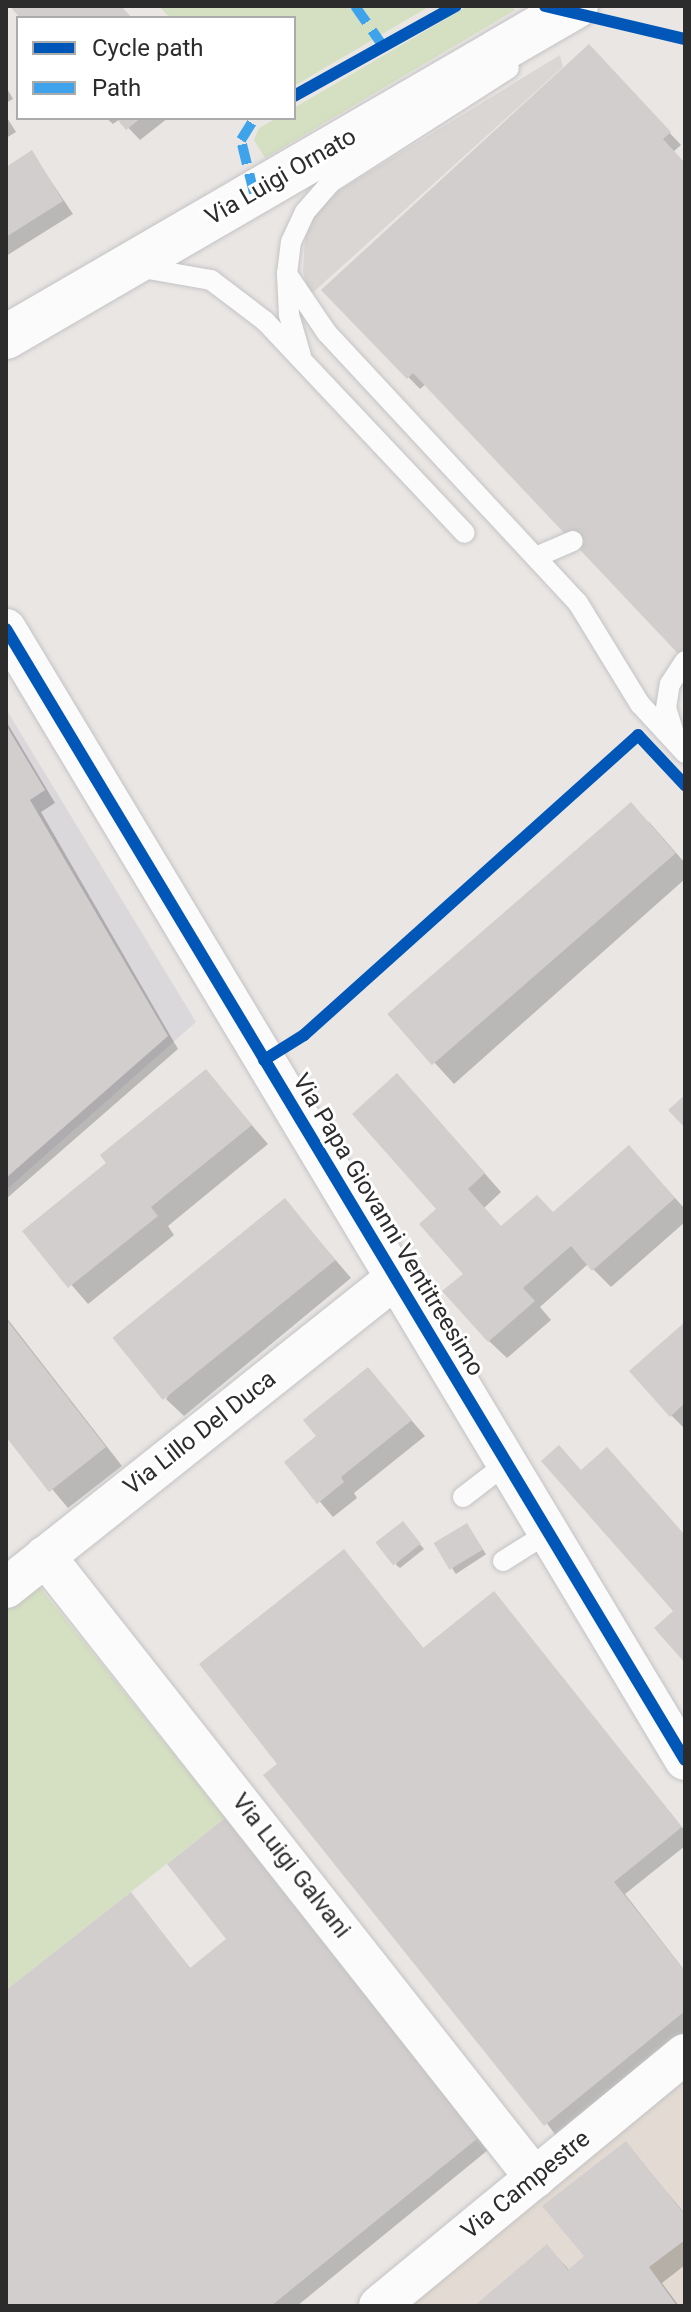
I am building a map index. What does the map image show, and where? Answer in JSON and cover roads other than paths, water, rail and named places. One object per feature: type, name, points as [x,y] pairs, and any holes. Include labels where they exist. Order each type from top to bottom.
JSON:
[{"type":"main road","name":"Via Luigi Ornato","points":[[6,337],[559,10]]},
{"type":"street","name":"Via Papa Giovanni Ventitreesimo","points":[[6,629],[546,1534],[685,1760]]},
{"type":"street","name":"Via Lillo Del Duca","points":[[6,1588],[394,1279]]},
{"type":"street","name":"Via Luigi Galvani","points":[[45,1556],[535,2178]]},
{"type":"street","name":"Via Campestre","points":[[379,2306],[681,2059]]},
{"type":"lane","points":[[301,356],[289,315],[287,274],[291,242],[305,212],[331,182],[525,56],[559,10]]},
{"type":"lane","points":[[129,266],[211,280],[301,356],[465,533]]},
{"type":"lane","points":[[287,274],[327,333],[578,603],[633,693],[681,749]]},
{"type":"lane","points":[[536,557],[573,541]]},
{"type":"lane","points":[[681,749],[666,708],[670,684],[685,661]]},
{"type":"lane","points":[[463,1497],[506,1464]]},
{"type":"lane","points":[[503,1561],[546,1534]]}]
